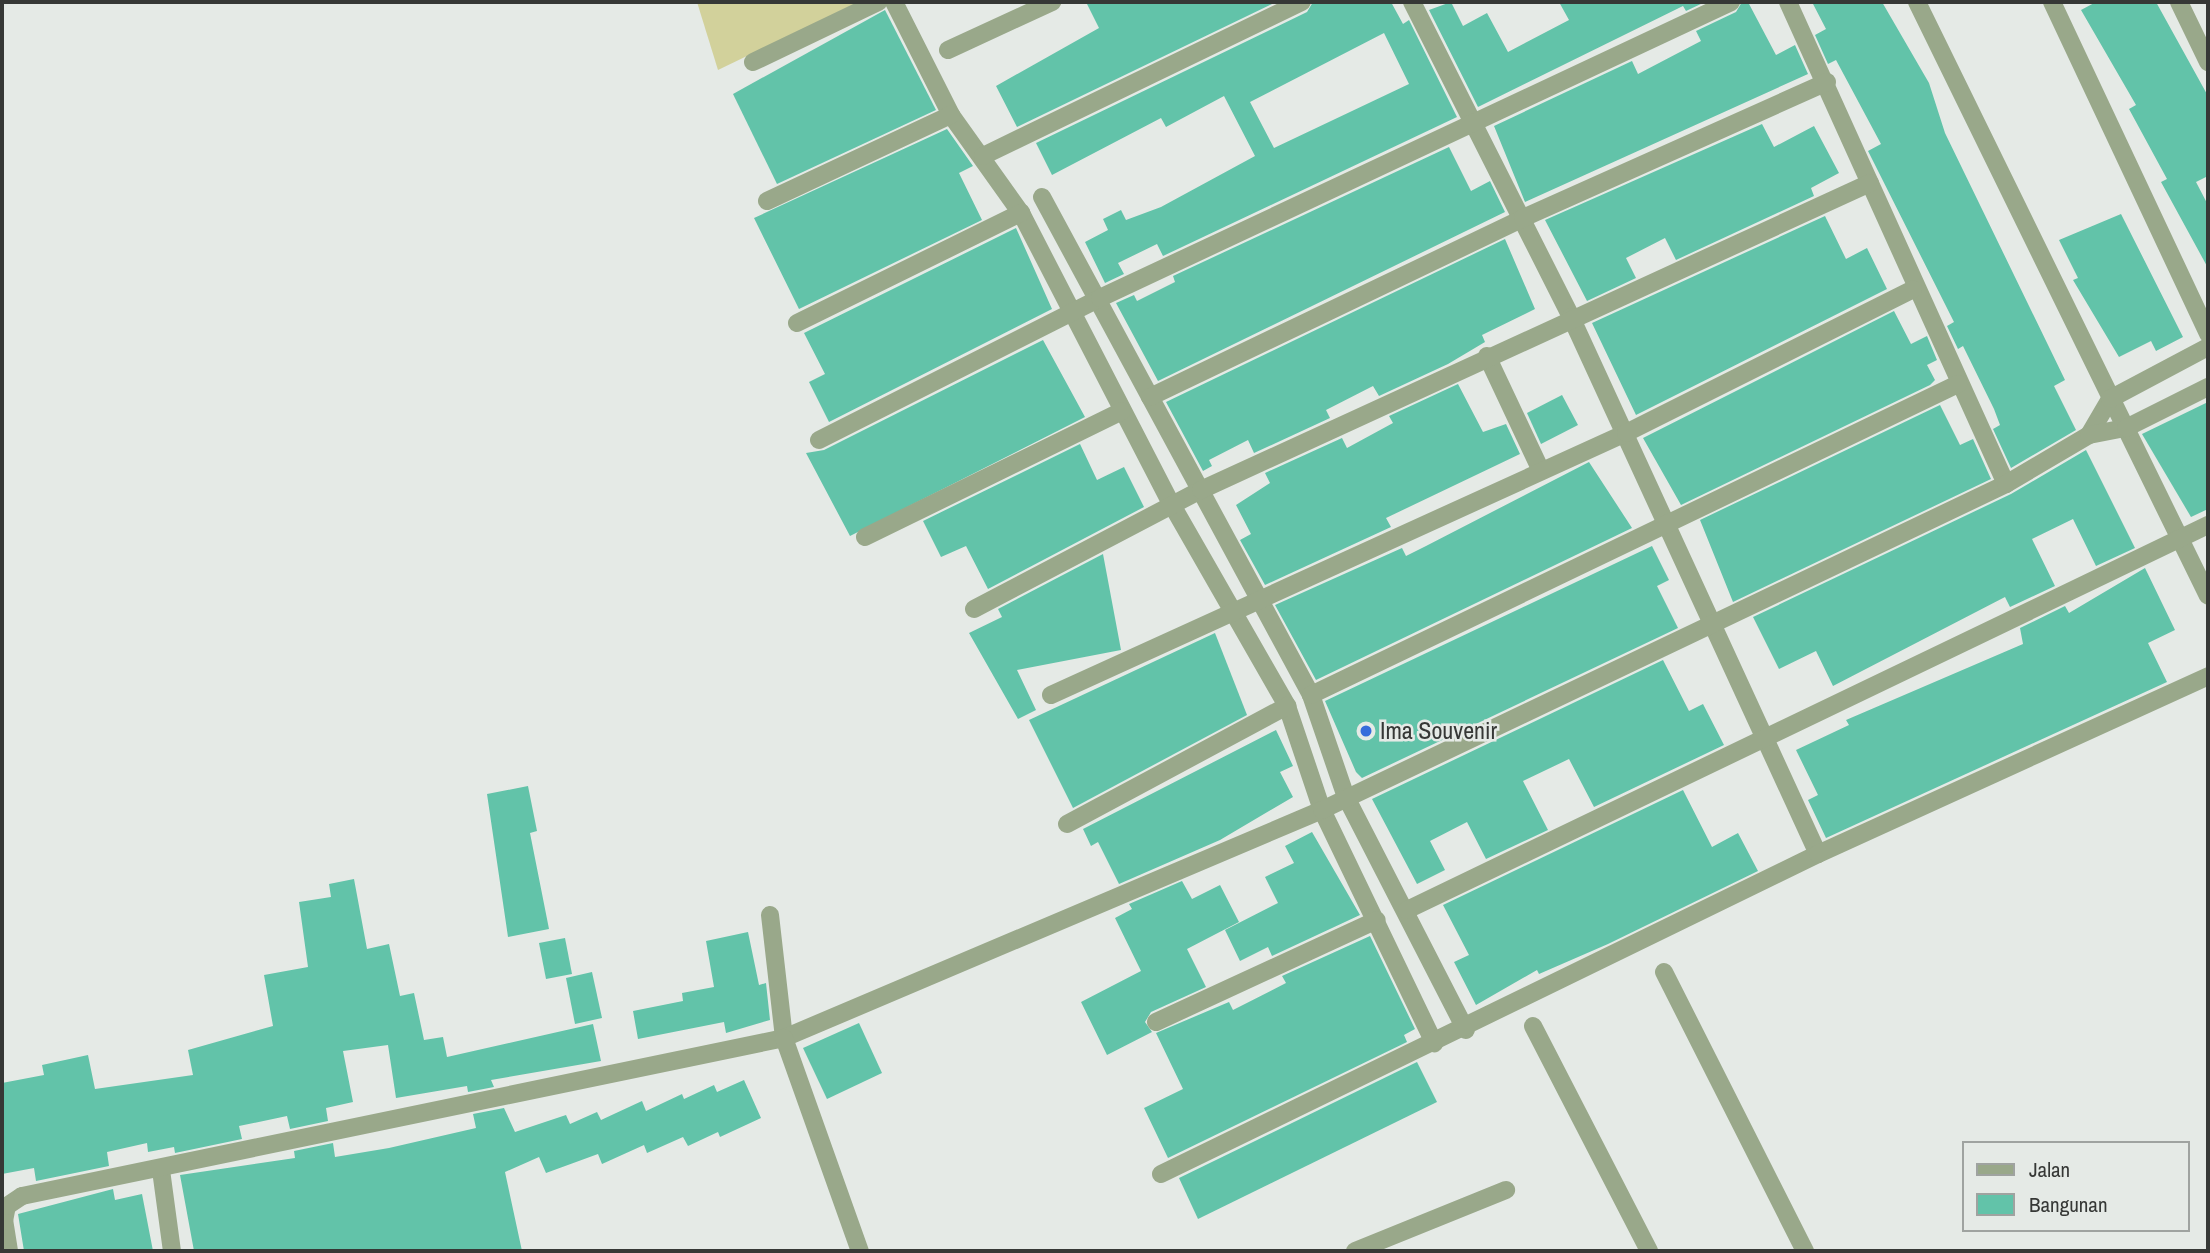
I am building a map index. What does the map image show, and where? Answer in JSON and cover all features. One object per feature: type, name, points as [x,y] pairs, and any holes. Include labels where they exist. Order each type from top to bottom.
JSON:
[{"type":"street","points":[[753,62],[878,2]]},
{"type":"street","points":[[894,2],[951,115],[983,156],[1021,213],[1075,312],[1122,411],[1172,505],[1287,706],[1322,810],[1434,1043]]},
{"type":"street","points":[[948,50],[1052,2]]},
{"type":"street","points":[[983,156],[1302,2]]},
{"type":"street","points":[[1412,2],[1572,317],[1670,525],[1818,854]]},
{"type":"street","points":[[819,440],[1100,298],[1471,121],[1731,2]]},
{"type":"street","points":[[1788,2],[1827,82],[1913,289],[2006,484]]},
{"type":"street","points":[[1917,2],[2208,596]]},
{"type":"street","points":[[2052,2],[2208,334]]},
{"type":"street","points":[[2179,2],[2208,62]]},
{"type":"street","points":[[1150,397],[1522,218],[1827,82]]},
{"type":"street","points":[[767,201],[951,115]]},
{"type":"street","points":[[974,609],[1201,490],[1487,356],[1870,183]]},
{"type":"street","points":[[1042,197],[1100,298],[1257,601],[1311,695],[1346,797],[1407,910],[1466,1030]]},
{"type":"street","points":[[797,323],[1021,213]]},
{"type":"street","points":[[1051,695],[1626,433],[1913,289]]},
{"type":"street","points":[[2089,435],[2110,399],[2208,347]]},
{"type":"street","points":[[1487,356],[1541,471]]},
{"type":"street","points":[[1311,695],[1670,525],[1958,384]]},
{"type":"street","points":[[9,1251],[4,1221],[7,1206],[22,1196],[161,1170],[785,1038],[1322,810],[2006,484],[2089,435],[2126,428],[2208,387]]},
{"type":"street","points":[[866,537],[1122,411]]},
{"type":"street","points":[[1407,910],[2208,525]]},
{"type":"street","points":[[1161,1174],[1466,1030],[1818,854],[2208,676]]},
{"type":"street","points":[[1067,824],[1287,706]]},
{"type":"street","points":[[770,915],[785,1038],[860,1251]]},
{"type":"street","points":[[1156,1023],[1377,920]]},
{"type":"street","points":[[1664,972],[1805,1251]]},
{"type":"street","points":[[1533,1026],[1649,1251]]},
{"type":"street","points":[[161,1170],[172,1251]]},
{"type":"street","points":[[1355,1251],[1506,1190]]},
{"type":"shaded area","points":[[697,2],[859,2],[718,70]]},
{"type":"building","points":[[1086,2],[1276,2],[1017,127],[996,86],[1099,28]]},
{"type":"building","points":[[1313,2],[1391,2],[1403,24],[1409,20],[1457,117],[1163,256],[1157,244],[1118,263],[1124,274],[1105,283],[1085,242],[1108,230],[1103,219],[1121,210],[1126,220],[1161,207],[1255,156],[1224,96],[1166,127],[1161,118],[1052,175],[1036,143],[1307,12]],"holes":[[[1384,33],[1409,84],[1274,148],[1250,102]]]},
{"type":"building","points":[[1451,2],[1463,26],[1487,13],[1508,52],[1569,20],[1559,2],[1705,2],[1686,11],[1683,6],[1478,107],[1429,10]]},
{"type":"building","points":[[1742,2],[1748,2],[1776,55],[1795,45],[1808,74],[1525,202],[1494,126],[1632,61],[1638,74],[1701,41],[1696,31],[1736,12]]},
{"type":"building","points":[[1812,2],[1882,2],[1929,83],[1945,133],[2065,380],[2054,386],[2076,430],[2011,468],[1993,429],[2000,425],[1994,409],[1963,346],[1958,349],[1947,326],[1954,322],[1868,151],[1881,144],[1836,60],[1828,64],[1815,35],[1826,29]]},
{"type":"building","points":[[2096,2],[2156,2],[2208,96],[2208,176],[2196,182],[2208,205],[2208,268],[2161,182],[2167,179],[2129,109],[2136,105],[2081,10]]},
{"type":"building","points":[[885,10],[936,110],[777,184],[733,94]]},
{"type":"building","points":[[1762,124],[1774,147],[1814,126],[1839,173],[1811,188],[1814,196],[1676,260],[1665,238],[1626,258],[1636,278],[1587,301],[1545,220]]},
{"type":"building","points":[[947,129],[973,166],[959,173],[982,220],[799,309],[754,218]]},
{"type":"building","points":[[1449,147],[1471,191],[1490,181],[1505,212],[1158,381],[1116,303],[1134,295],[1137,301],[1175,282],[1173,276]]},
{"type":"building","points":[[2121,214],[2183,337],[2156,351],[2151,341],[2119,357],[2073,280],[2078,278],[2059,240]]},
{"type":"building","points":[[1825,216],[1846,259],[1867,248],[1887,289],[1636,415],[1592,323]]},
{"type":"building","points":[[1016,228],[1052,309],[829,422],[809,382],[825,374],[804,333]]},
{"type":"building","points":[[1505,239],[1535,309],[1482,335],[1485,342],[1448,364],[1379,396],[1373,386],[1326,410],[1330,418],[1254,453],[1248,440],[1209,460],[1212,466],[1203,471],[1166,402]]},
{"type":"building","points":[[1894,311],[1911,344],[1927,336],[1937,360],[1927,365],[1935,380],[1930,385],[1681,505],[1643,438]]},
{"type":"building","points":[[1043,340],[1085,417],[850,536],[806,453],[824,450]]},
{"type":"building","points":[[1458,384],[1483,432],[1506,424],[1520,454],[1386,518],[1391,527],[1265,585],[1240,540],[1251,534],[1236,505],[1270,483],[1265,473],[1342,438],[1347,448],[1393,423],[1389,416]]},
{"type":"building","points":[[1562,395],[1578,425],[1541,444],[1527,413]]},
{"type":"building","points":[[2208,402],[2208,509],[2191,517],[2142,434]]},
{"type":"building","points":[[1940,405],[1960,445],[1973,439],[1991,479],[1733,602],[1700,520]]},
{"type":"building","points":[[1080,444],[1097,480],[1124,467],[1144,507],[988,589],[966,546],[941,557],[923,521]]},
{"type":"building","points":[[2086,450],[2135,548],[2096,566],[2073,519],[2032,539],[2055,586],[2010,607],[2005,597],[1833,686],[1816,651],[1779,669],[1753,617],[2011,494]]},
{"type":"building","points":[[1589,462],[1632,528],[1316,680],[1275,605],[1402,548],[1406,556]]},
{"type":"building","points":[[1652,546],[1669,580],[1657,586],[1678,628],[1362,778],[1356,772],[1325,701]]},
{"type":"building","points":[[1103,554],[1121,650],[1017,670],[1036,710],[1018,719],[969,633],[1002,617],[998,609]]},
{"type":"building","points":[[2145,568],[2175,630],[2148,643],[2167,682],[1826,838],[1808,800],[1818,795],[1796,750],[1849,725],[1846,720],[2023,644],[2020,628],[2065,606],[2069,613]]},
{"type":"building","points":[[1215,633],[1247,715],[1073,808],[1029,720]]},
{"type":"building","points":[[1663,660],[1689,711],[1703,704],[1724,745],[1594,807],[1569,759],[1523,781],[1548,830],[1486,859],[1467,822],[1430,841],[1445,870],[1417,884],[1372,799]]},
{"type":"building","points":[[1276,730],[1293,766],[1280,772],[1293,797],[1220,840],[1119,884],[1098,842],[1091,846],[1083,829]]},
{"type":"building","points":[[528,786],[537,831],[530,833],[549,929],[508,937],[487,794]]},
{"type":"building","points":[[1683,790],[1712,847],[1738,833],[1758,871],[1608,944],[1539,974],[1537,970],[1476,1005],[1454,962],[1469,955],[1443,905]]},
{"type":"building","points":[[1312,832],[1360,915],[1272,956],[1268,947],[1240,961],[1225,930],[1278,903],[1265,877],[1294,863],[1285,846]]},
{"type":"building","points":[[354,879],[367,949],[389,944],[400,996],[414,993],[424,1040],[443,1037],[447,1057],[593,1024],[601,1061],[491,1080],[494,1087],[468,1092],[467,1086],[396,1098],[388,1045],[343,1051],[353,1102],[326,1108],[328,1121],[290,1129],[287,1116],[239,1126],[242,1139],[175,1153],[174,1147],[148,1152],[147,1143],[107,1152],[109,1166],[36,1181],[34,1168],[2,1174],[2,1083],[44,1075],[42,1065],[88,1055],[95,1089],[193,1075],[188,1050],[273,1026],[264,975],[308,967],[299,902],[331,897],[329,884]]},
{"type":"building","points":[[1182,881],[1192,899],[1220,885],[1239,922],[1187,949],[1206,987],[1151,1012],[1145,1022],[1152,1032],[1107,1055],[1081,1002],[1141,971],[1115,918],[1132,909],[1129,904]]},
{"type":"building","points":[[748,932],[759,985],[766,983],[770,1020],[726,1033],[724,1022],[638,1039],[633,1011],[683,1001],[682,993],[714,987],[706,941]]},
{"type":"building","points":[[1370,936],[1415,1029],[1404,1035],[1407,1042],[1168,1158],[1144,1108],[1183,1089],[1156,1033],[1229,1002],[1233,1010],[1286,983],[1282,976]]},
{"type":"building","points":[[565,938],[572,974],[546,979],[539,943]]},
{"type":"building","points":[[592,972],[602,1018],[575,1024],[566,978]]},
{"type":"building","points":[[859,1023],[882,1073],[827,1099],[803,1048]]},
{"type":"building","points":[[1417,1062],[1437,1102],[1198,1219],[1179,1178]]},
{"type":"building","points":[[744,1080],[761,1118],[720,1137],[718,1132],[688,1146],[683,1137],[647,1153],[644,1145],[602,1164],[598,1154],[546,1173],[539,1157],[505,1172],[522,1251],[194,1251],[180,1175],[295,1158],[294,1151],[333,1143],[335,1157],[389,1148],[476,1128],[473,1114],[504,1108],[515,1132],[566,1115],[570,1124],[597,1112],[601,1120],[642,1101],[646,1111],[682,1094],[684,1099],[714,1085],[717,1092]]},
{"type":"building","points":[[113,1189],[115,1200],[142,1194],[153,1251],[24,1251],[18,1214]]},
{"type":"place","name":"Ima Souvenir","points":[[1366,731]]}]
